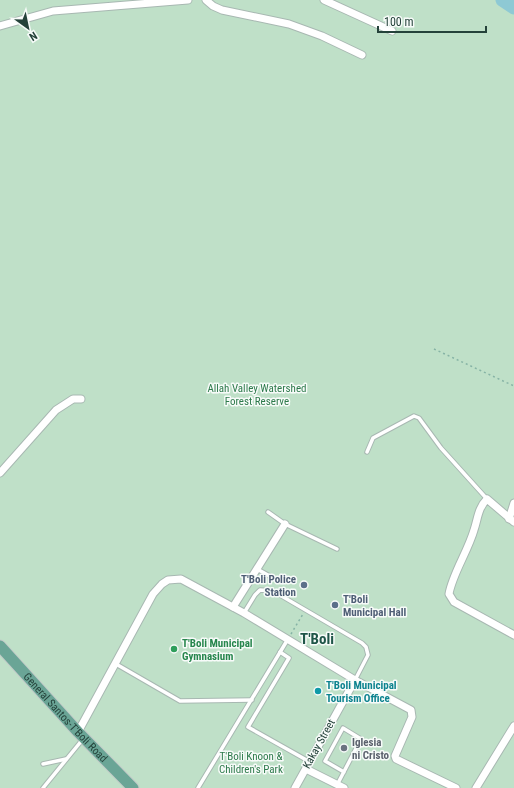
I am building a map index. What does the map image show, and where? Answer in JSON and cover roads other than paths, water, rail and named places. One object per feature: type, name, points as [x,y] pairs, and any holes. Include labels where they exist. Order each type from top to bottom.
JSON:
[{"type":"main road","name":"General Santos-T'Boli Road","points":[[0,646],[128,786]]},
{"type":"street","points":[[0,26],[53,11],[188,0]]},
{"type":"street","points":[[206,0],[213,6],[222,10],[289,24],[322,36],[362,55]]},
{"type":"street","points":[[324,0],[392,31]]},
{"type":"street","points":[[0,473],[56,410],[72,399],[81,399]]},
{"type":"street","points":[[512,520],[487,499],[479,509],[475,530],[449,594],[458,605],[514,635]]},
{"type":"street","points":[[512,520],[514,503]]},
{"type":"street","points":[[234,607],[284,524]]},
{"type":"street","points":[[81,735],[153,594],[168,580],[181,579],[234,607],[355,680],[411,710],[412,717],[395,756],[396,759],[456,788]]},
{"type":"street","name":"Kakay Street","points":[[295,788],[355,680]]},
{"type":"street","points":[[476,788],[514,726]]},
{"type":"street","points":[[306,769],[341,786]]},
{"type":"lane","points":[[367,452],[369,444],[374,438],[414,416],[419,418],[441,448],[487,499]]},
{"type":"lane","points":[[268,512],[284,524],[337,549]]},
{"type":"lane","points":[[257,569],[275,579]]},
{"type":"lane","points":[[244,613],[255,595],[260,590],[265,589],[273,591],[362,643],[366,648],[368,655],[355,680]]},
{"type":"lane","points":[[198,788],[288,640]]},
{"type":"lane","points":[[280,652],[289,658],[248,727],[310,762]]},
{"type":"lane","points":[[116,664],[180,701],[252,700]]},
{"type":"lane","points":[[341,786],[344,772],[361,739],[343,728],[324,761],[344,772]]},
{"type":"lane","points":[[43,788],[66,759],[81,735]]},
{"type":"lane","points":[[43,764],[66,759]]},
{"type":"waterway","points":[[502,0],[514,8]]},
{"type":"place","name":"T'Boli Police Station","points":[[304,585]]},
{"type":"place","name":"T'Boli Municipal Hall","points":[[335,605]]},
{"type":"place","name":"T'Boli Municipal Gymnasium","points":[[174,649]]},
{"type":"place","name":"T'Boli Municipal Tourism Office","points":[[318,691]]},
{"type":"place","name":"Iglesia ni Cristo","points":[[344,748]]},
{"type":"district","name":"T'Boli","points":[[317,639]]},
{"type":"park label","name":"Allah Valley Watershed Forest Reserve","points":[[257,394]]},
{"type":"park label","name":"T'Boli Knoon & Children's Park","points":[[251,762]]}]
